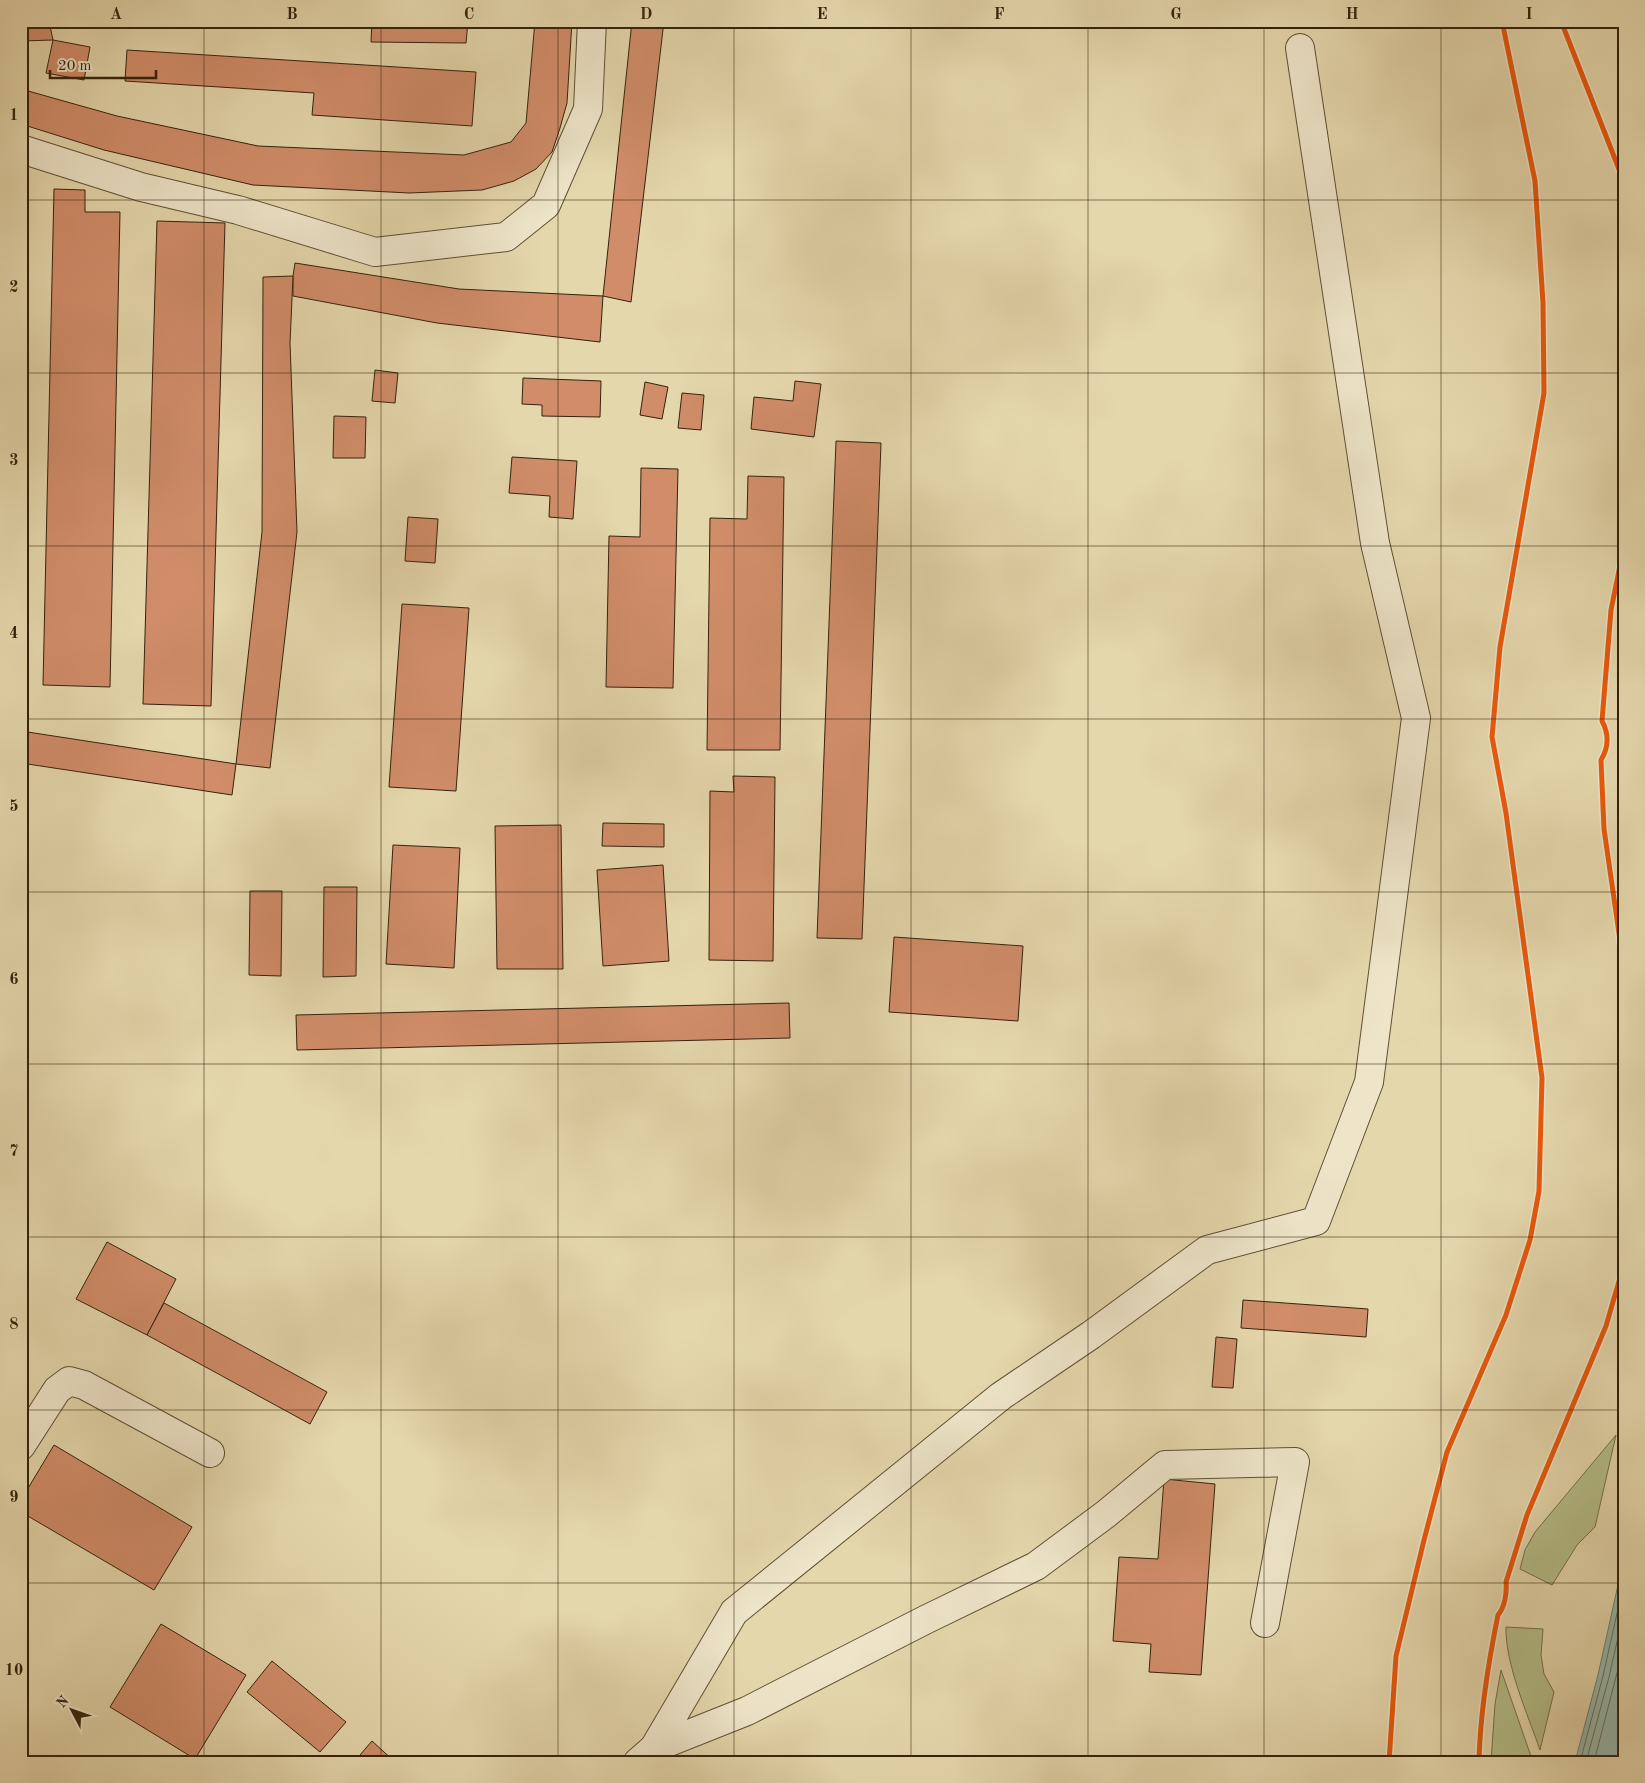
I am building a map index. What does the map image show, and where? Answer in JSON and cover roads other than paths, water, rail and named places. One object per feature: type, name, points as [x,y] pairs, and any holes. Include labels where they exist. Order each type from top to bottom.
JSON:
[{"type":"lane","points":[[21,149],[141,187],[238,210],[375,252],[506,237],[546,205],[588,109],[592,21]]},
{"type":"lane","points":[[646,1755],[734,1612],[1000,1396],[1091,1335],[1207,1250],[1316,1221],[1369,1082],[1416,718],[1375,543],[1300,48]]},
{"type":"lane","points":[[21,1446],[57,1390],[69,1381],[84,1385],[210,1453]]},
{"type":"lane","points":[[646,1755],[747,1711],[925,1620],[1036,1566],[1106,1514],[1165,1465],[1296,1462],[1265,1623]]},
{"type":"water","points":[[1624,1558],[1624,1762],[1575,1762],[1598,1675]]}]
